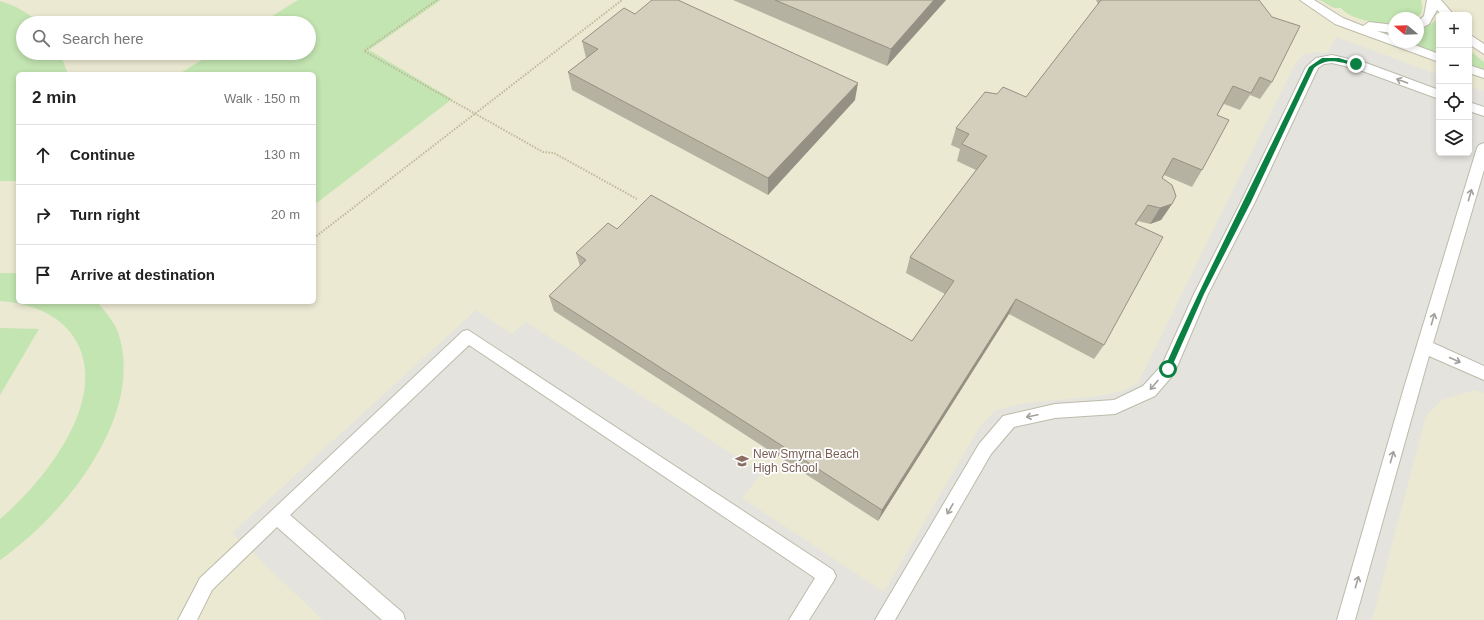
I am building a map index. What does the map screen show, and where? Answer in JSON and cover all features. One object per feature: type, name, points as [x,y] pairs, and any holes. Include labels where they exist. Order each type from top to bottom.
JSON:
[{"type":"lane","points":[[1306,0],[1339,21],[1388,39]]},
{"type":"lane","points":[[1434,0],[1445,12]]},
{"type":"lane","points":[[1424,22],[1428,19],[1432,11],[1434,0]]},
{"type":"lane","points":[[1339,21],[1388,28]]},
{"type":"lane","points":[[1472,40],[1484,50]]},
{"type":"lane","points":[[1412,48],[1436,57]]},
{"type":"lane","points":[[884,620],[985,449],[1009,421],[1055,411],[1115,407],[1149,391],[1168,369],[1200,294],[1248,202],[1312,67],[1322,60],[1339,60],[1356,64],[1436,94]]},
{"type":"lane","points":[[1472,70],[1484,74]]},
{"type":"lane","points":[[1472,107],[1484,112]]},
{"type":"lane","points":[[1346,620],[1484,148]]},
{"type":"lane","points":[[187,620],[206,584],[468,336],[827,576],[798,620]]},
{"type":"lane","points":[[1426,347],[1484,373]]},
{"type":"lane","points":[[278,515],[396,620]]},
{"type":"path","points":[[437,0],[364,51],[543,152],[554,153],[637,199]]},
{"type":"path","points":[[316,236],[622,0]]},
{"type":"shaded area","name":"New Smyrna Beach High School","points":[[0,0],[1484,0],[1484,620],[0,620]]},
{"type":"shaded area","points":[[1336,37],[1436,74],[1436,156],[1472,156],[1472,87],[1484,91],[1484,393],[1474,390],[1442,400],[1426,416],[1372,620],[323,620],[232,533],[476,310],[512,334],[526,322],[762,473],[742,498],[884,592],[980,426],[996,410],[1026,403],[1101,396],[1125,390],[1138,383],[1295,64],[1303,55],[1317,52],[1328,53]]},
{"type":"green space","points":[[298,0],[441,0],[369,50],[452,99],[316,203],[316,72],[182,72],[202,60],[316,60],[316,16],[272,16]]},
{"type":"green space","points":[[1320,0],[1421,0],[1422,12],[1388,12],[1388,25],[1357,18],[1345,12],[1341,8],[1334,8]]},
{"type":"green space","points":[[0,1],[31,16],[16,16],[16,60],[63,60],[67,72],[16,72],[16,181],[0,181]]},
{"type":"green space","points":[[1436,21],[1436,53],[1422,48],[1424,48],[1424,28]]},
{"type":"green space","points":[[1472,52],[1484,62],[1484,70],[1472,66]]},
{"type":"green space","points":[[0,273],[16,273],[16,303],[0,301]]},
{"type":"green space","points":[[20,304],[99,304],[119,334],[124,370],[119,402],[108,433],[92,464],[71,493],[48,519],[0,560],[0,519],[18,503],[37,482],[70,434],[80,408],[85,381],[82,356],[70,332],[47,313]]},
{"type":"green space","points":[[0,328],[39,329],[0,395]]},
{"type":"building","points":[[652,0],[678,0],[858,83],[768,178],[568,72],[598,49],[582,41],[624,8],[635,14]]},
{"type":"building","points":[[775,0],[934,0],[891,49]]},
{"type":"building","points":[[1101,0],[1259,0],[1272,17],[1300,26],[1272,82],[1260,77],[1251,93],[1233,86],[1217,115],[1229,120],[1202,170],[1173,158],[1162,178],[1172,185],[1176,196],[1172,204],[1160,208],[1148,205],[1135,224],[1163,237],[1104,345],[1016,299],[882,510],[549,296],[586,260],[576,253],[608,223],[617,229],[651,195],[912,341],[954,281],[910,257],[987,156],[962,144],[969,134],[956,128],[985,92],[997,94],[1003,87],[1026,97]]},
{"type":"place","name":"New Smyrna Beach High School","points":[[742,461]]},
{"type":"route","points":[[1168,369],[1200,294],[1248,202],[1312,67],[1322,60],[1339,60],[1356,64]]}]
